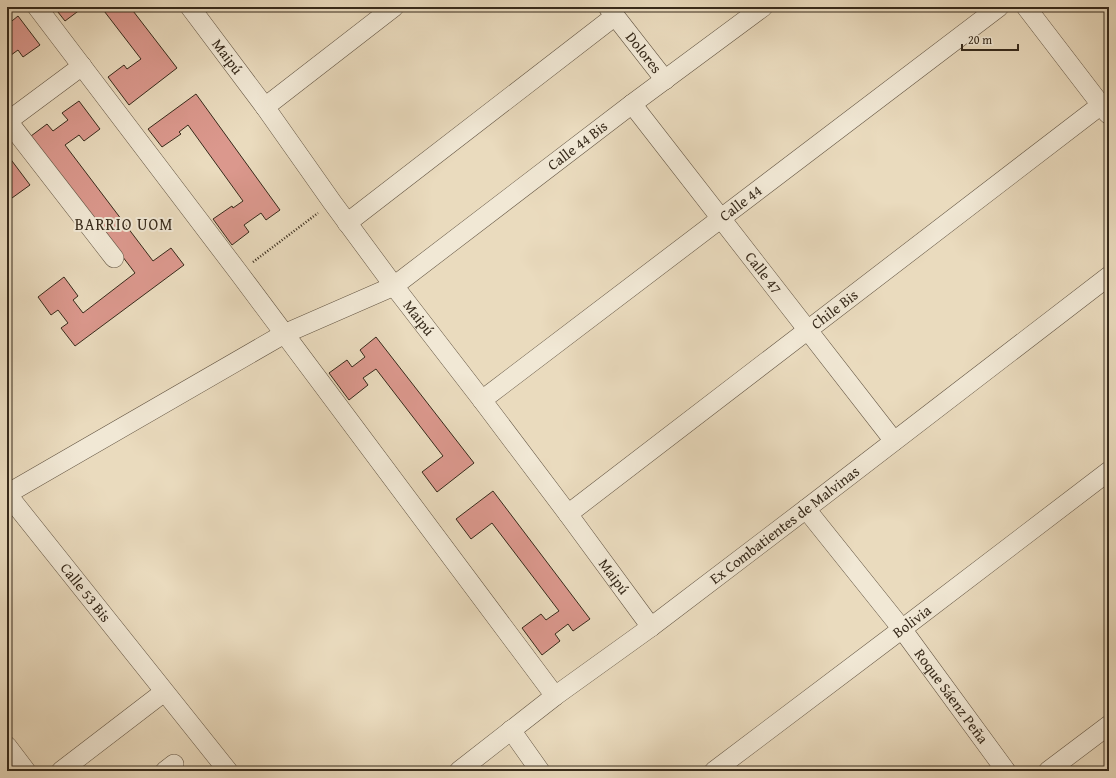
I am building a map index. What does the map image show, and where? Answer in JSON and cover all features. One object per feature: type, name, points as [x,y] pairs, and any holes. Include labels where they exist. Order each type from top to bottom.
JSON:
[{"type":"street","points":[[37,7],[239,273],[555,696]]},
{"type":"street","name":"Maipú","points":[[190,7],[265,107],[347,223],[568,514],[651,627]]},
{"type":"street","points":[[265,107],[394,7]]},
{"type":"street","name":"Calle 44 Bis","points":[[7,494],[284,334],[394,286],[632,104],[763,7]]},
{"type":"street","name":"Calle 44","points":[[482,400],[1000,7]]},
{"type":"street","points":[[1026,7],[1105,110]]},
{"type":"street","points":[[347,223],[611,12]]},
{"type":"street","name":"Dolores","points":[[611,12],[665,80]]},
{"type":"street","points":[[82,66],[7,121],[114,258]]},
{"type":"street","name":"Calle 47","points":[[632,104],[894,441]]},
{"type":"street","name":"Chile Bis","points":[[568,514],[807,330],[1105,110]]},
{"type":"street","name":"Ex Combatientes de Malvinas","points":[[459,771],[555,696],[651,627],[806,509],[1109,276]]},
{"type":"street","name":"Bolivia","points":[[714,771],[1109,471]]},
{"type":"street","name":"Calle 53 Bis","points":[[7,494],[228,771]]},
{"type":"street","name":"Roque Sáenz Peña","points":[[806,509],[902,629],[1006,771]]},
{"type":"street","points":[[61,771],[164,692]]},
{"type":"street","points":[[1048,771],[1109,725]]},
{"type":"street","points":[[510,730],[540,771]]},
{"type":"street","points":[[7,746],[26,771]]},
{"type":"path","points":[[239,273],[332,202]]},
{"type":"building","points":[[54,7],[80,7],[81,9],[65,21]]},
{"type":"building","points":[[101,7],[130,7],[177,68],[129,105],[108,77],[124,65],[127,69],[141,59]]},
{"type":"building","points":[[18,16],[40,45],[23,57],[18,50],[7,58],[7,25]]},
{"type":"building","points":[[196,94],[280,210],[266,220],[261,213],[244,225],[249,232],[232,245],[213,219],[232,206],[233,208],[243,201],[188,125],[179,132],[181,134],[162,147],[148,129]]},
{"type":"building","points":[[79,101],[100,129],[84,141],[79,135],[65,145],[153,261],[171,248],[184,265],[75,346],[61,328],[68,323],[58,310],[51,315],[38,297],[64,277],[78,296],[73,300],[83,313],[135,273],[31,136],[47,124],[53,131],[68,120],[62,113]]},
{"type":"building","points":[[9,157],[30,185],[12,198],[7,190],[7,159]]},
{"type":"building","points":[[376,337],[474,463],[437,492],[422,472],[443,456],[376,369],[363,378],[368,385],[349,400],[329,373],[347,360],[352,367],[365,357],[360,350]]},
{"type":"building","points":[[493,491],[590,619],[573,631],[568,624],[555,634],[560,641],[542,655],[522,628],[541,614],[546,620],[559,611],[492,523],[471,539],[456,519]]},
{"type":"district","name":"BARRIO UOM","points":[[124,224]]}]
